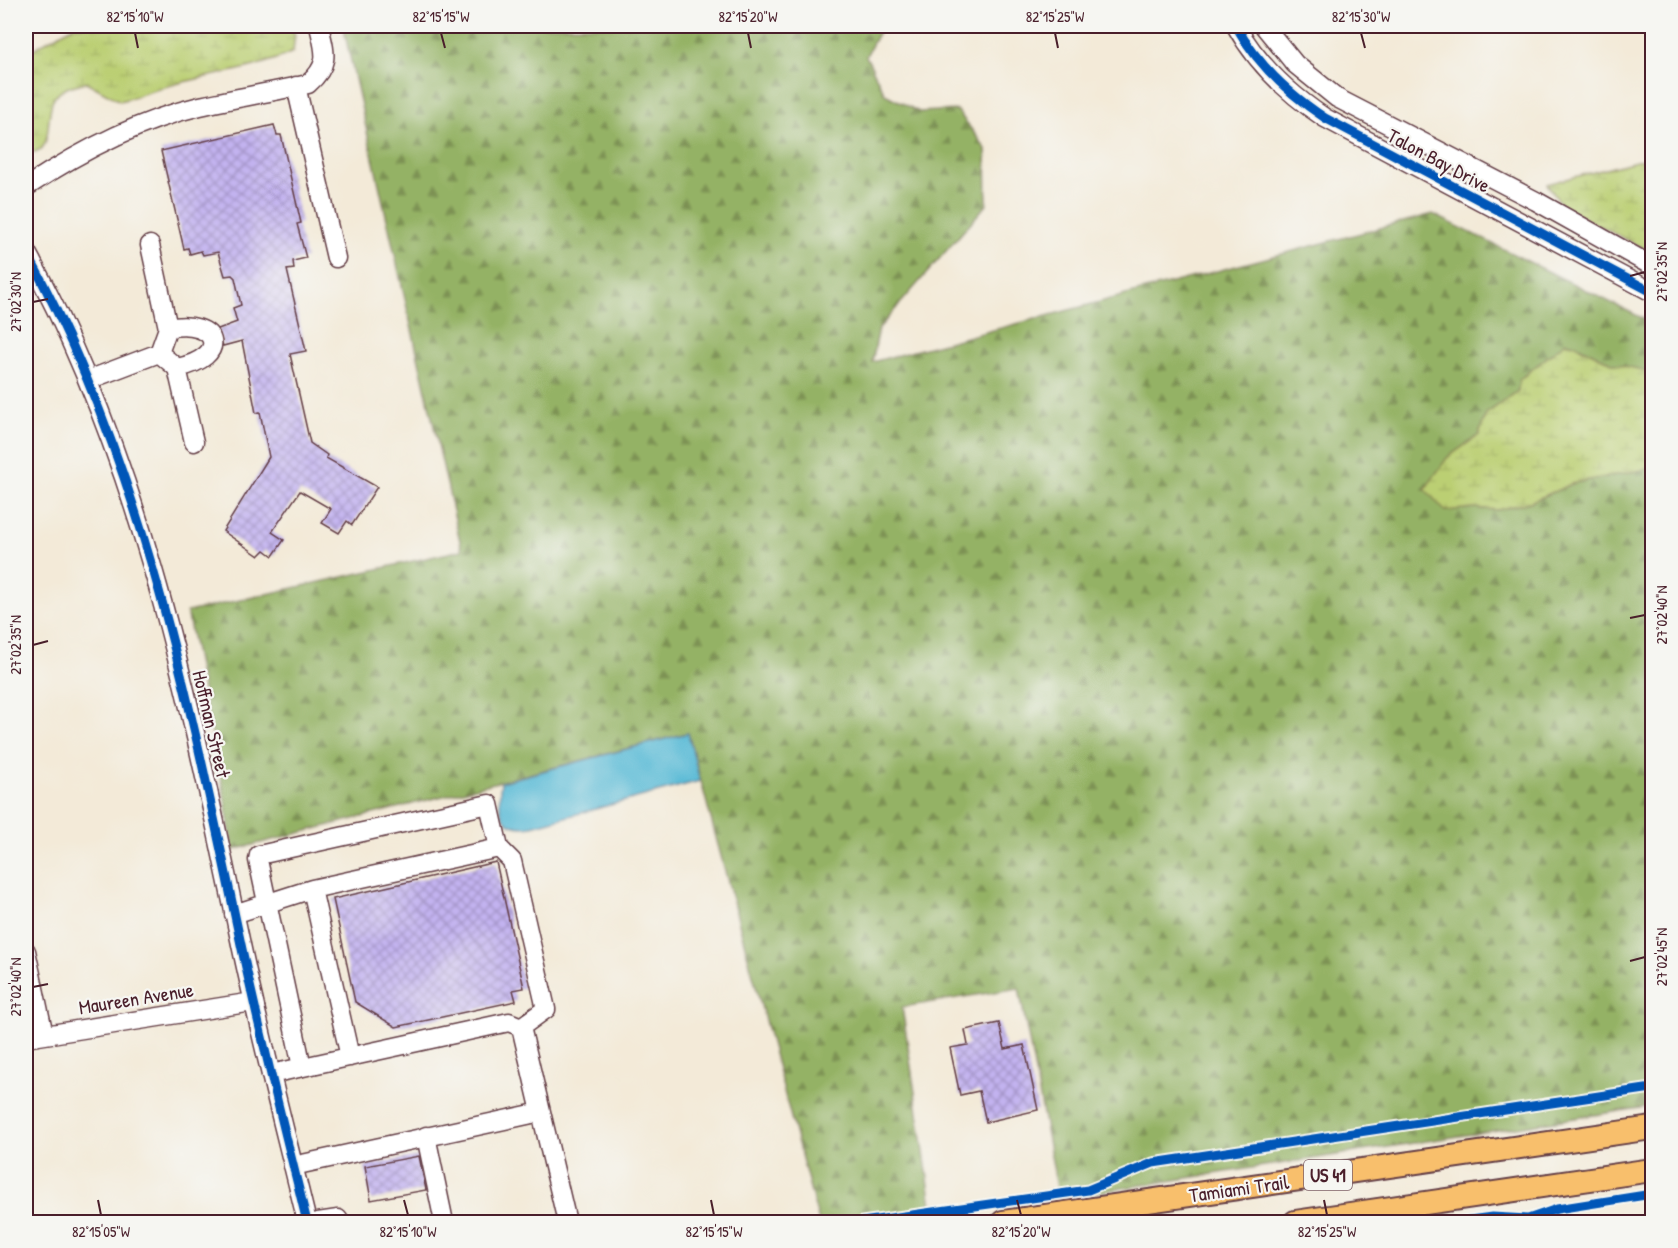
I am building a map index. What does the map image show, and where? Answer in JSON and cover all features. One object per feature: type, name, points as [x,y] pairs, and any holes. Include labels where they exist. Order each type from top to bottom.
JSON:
[{"type":"main road","name":"Tamiami Trail","points":[[1005,1222],[1653,1128]]},
{"type":"main road","name":"US 41","points":[[1295,1222],[1653,1170]]},
{"type":"street","points":[[26,186],[90,147],[158,120],[198,106],[308,84],[321,72],[325,62],[319,26]]},
{"type":"street","name":"Talon Bay Drive","points":[[1236,26],[1249,46],[1279,82],[1325,118],[1653,292]]},
{"type":"street","name":"Talon Bay Drive","points":[[1264,26],[1295,64],[1337,98],[1536,201],[1653,266]]},
{"type":"street","points":[[296,86],[336,258]]},
{"type":"street","points":[[88,380],[159,353],[168,328],[150,245]]},
{"type":"street","name":"Hoffman Street","points":[[26,250],[88,380],[144,536],[176,647],[253,1002],[307,1222]]},
{"type":"street","points":[[168,328],[187,324],[196,326],[208,333],[212,341],[212,350],[207,358],[177,368]]},
{"type":"street","points":[[159,353],[177,368],[194,442]]},
{"type":"street","points":[[302,1067],[258,860],[264,853],[489,804],[499,848],[512,861],[546,1009],[521,1027]]},
{"type":"street","points":[[234,914],[312,889],[499,848]]},
{"type":"street","points":[[312,889],[350,1057]]},
{"type":"street","points":[[26,951],[44,1035]]},
{"type":"street","name":"Maureen Avenue","points":[[26,1038],[253,1002]]},
{"type":"street","points":[[271,1074],[509,1022],[521,1027]]},
{"type":"street","points":[[521,1027],[567,1222]]},
{"type":"street","points":[[293,1166],[542,1112]]},
{"type":"street","points":[[426,1136],[444,1222]]},
{"type":"street","points":[[318,1222],[338,1219],[340,1222]]},
{"type":"green space","points":[[74,26],[292,26],[295,35],[293,52],[278,58],[120,101],[86,82],[68,87],[54,98],[51,105],[48,133],[42,149],[35,152],[26,151],[26,53]]},
{"type":"green space","points":[[343,26],[882,26],[866,56],[885,94],[919,112],[957,110],[986,149],[987,204],[879,328],[872,362],[1433,214],[1652,323],[1652,372],[1614,364],[1575,344],[1566,342],[1519,380],[1518,391],[1486,414],[1479,435],[1447,458],[1445,511],[1474,508],[1497,510],[1530,502],[1574,483],[1652,468],[1652,1106],[1059,1198],[1019,988],[902,1007],[934,1218],[881,1222],[819,1222],[688,733],[233,850],[222,782],[187,612],[462,550]]},
{"type":"green space","points":[[1652,157],[1652,253],[1563,207],[1547,184]]},
{"type":"green space","points":[[1566,342],[1614,364],[1652,372],[1652,468],[1574,483],[1530,502],[1497,510],[1474,508],[1445,511],[1425,489],[1447,458],[1479,435],[1486,414],[1518,391],[1519,380]]},
{"type":"water","points":[[688,733],[700,781],[532,826],[521,827],[507,822],[500,809],[501,782]]},
{"type":"building","points":[[274,125],[277,135],[281,135],[301,223],[297,224],[306,258],[293,261],[294,269],[287,270],[306,351],[290,354],[310,443],[327,455],[326,458],[377,487],[352,525],[347,521],[339,533],[322,523],[331,509],[300,491],[272,532],[284,540],[273,556],[265,550],[259,556],[223,531],[269,457],[260,412],[256,413],[242,341],[223,346],[218,329],[237,322],[233,308],[241,305],[235,278],[232,275],[225,276],[218,252],[203,255],[201,251],[190,254],[188,248],[184,249],[161,151]]},
{"type":"building","points":[[496,862],[524,988],[513,990],[516,1001],[396,1027],[355,1002],[333,899]]},
{"type":"building","points":[[999,1023],[1005,1049],[1024,1045],[1038,1110],[986,1122],[979,1091],[960,1095],[950,1048],[968,1045],[965,1030]]},
{"type":"building","points":[[419,1156],[426,1190],[371,1200],[365,1166]]},
{"type":"cycle path","points":[[1236,26],[1244,40],[1275,77],[1325,118],[1652,292]]},
{"type":"cycle path","points":[[26,251],[66,332],[101,414],[131,499],[157,584],[201,759],[255,1007],[307,1222]]},
{"type":"cycle path","points":[[862,1222],[1088,1190],[1153,1163],[1652,1088]]},
{"type":"cycle path","points":[[1455,1222],[1492,1217],[1528,1219],[1557,1209],[1652,1194]]}]
